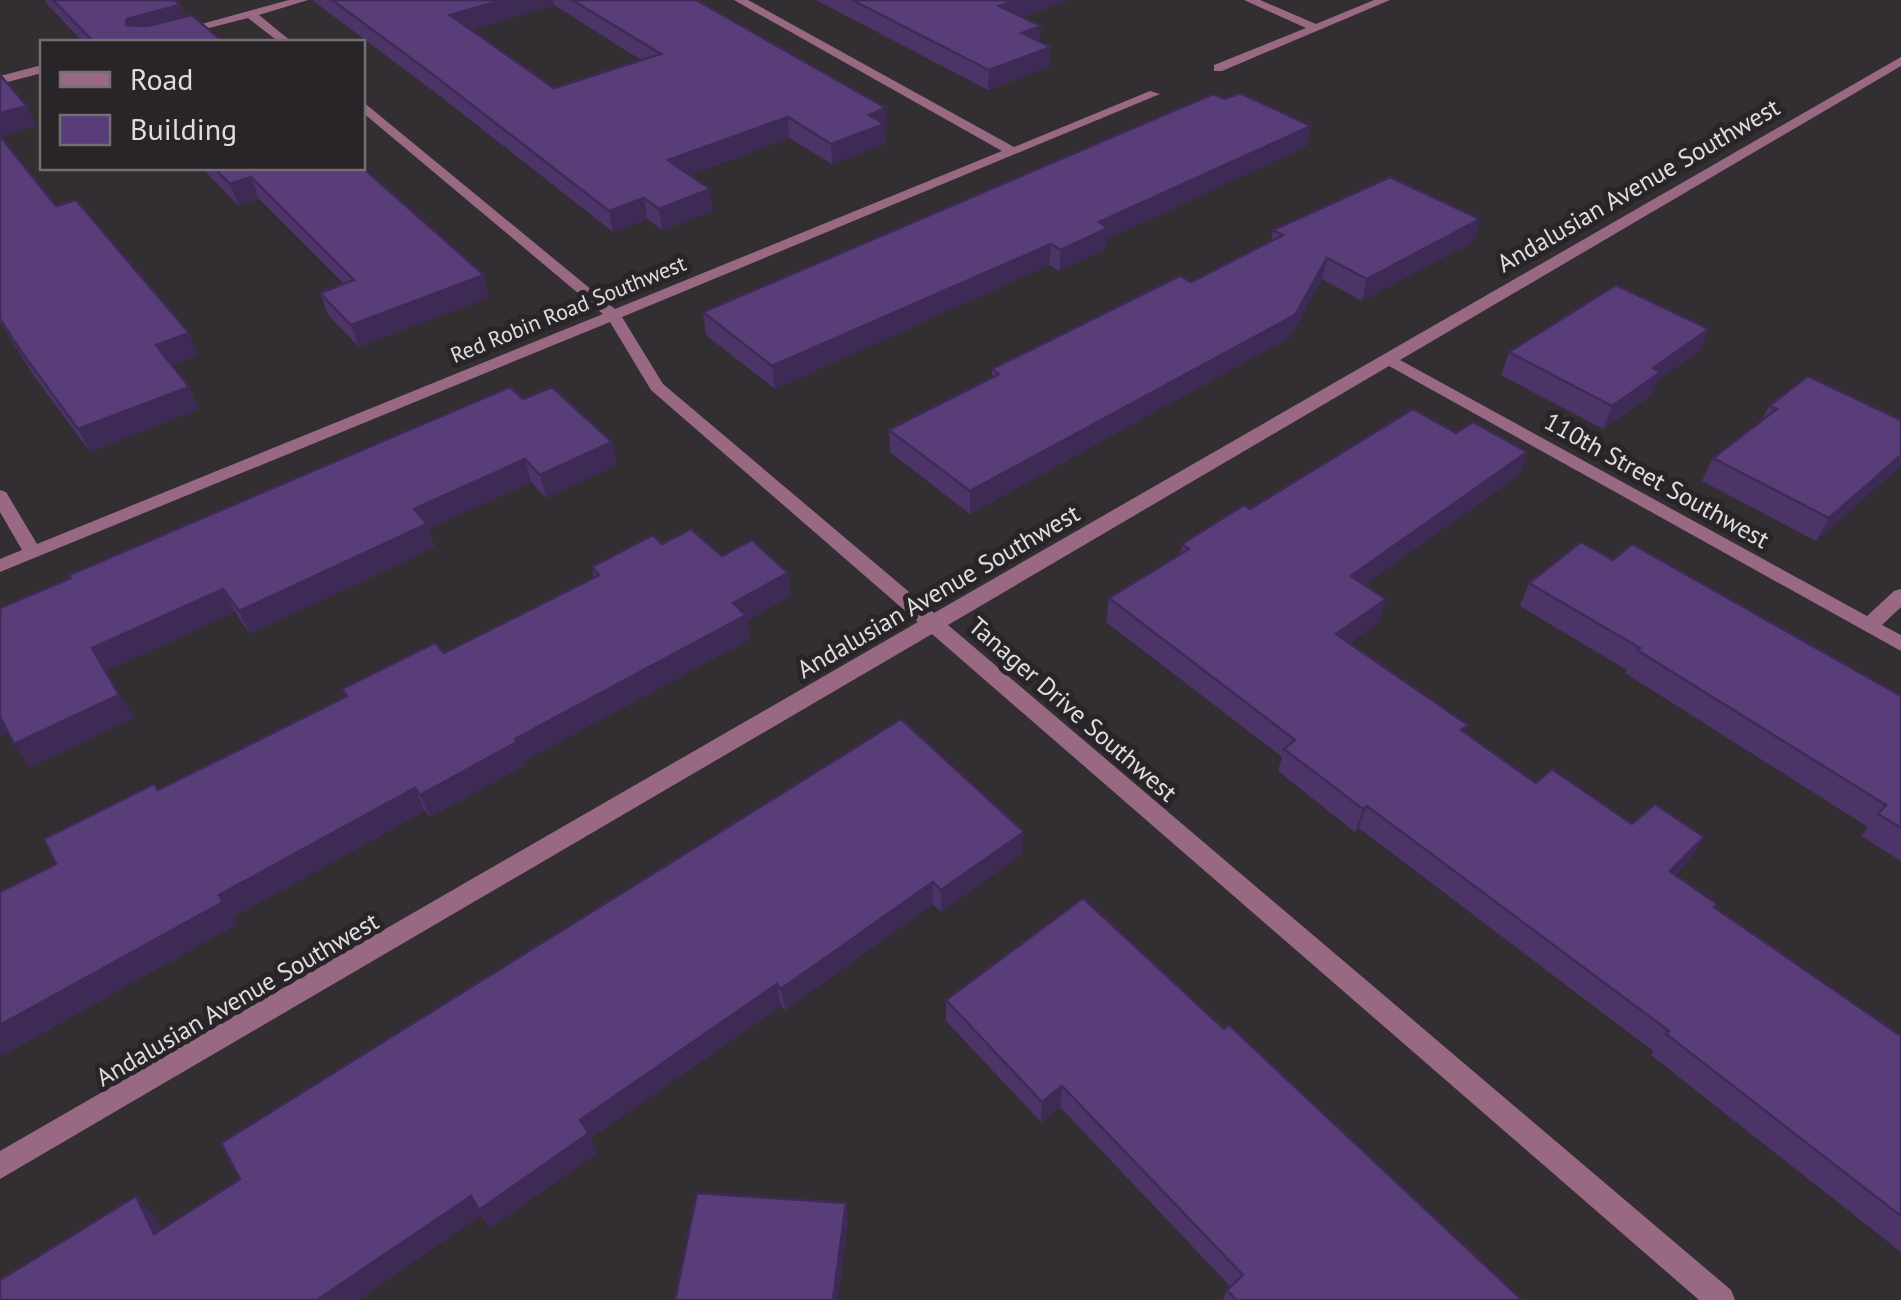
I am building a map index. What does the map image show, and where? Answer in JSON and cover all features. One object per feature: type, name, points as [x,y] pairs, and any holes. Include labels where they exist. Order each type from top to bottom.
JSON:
[{"type":"street","points":[[150,40],[302,0]]},
{"type":"street","points":[[740,0],[1012,151]]},
{"type":"street","points":[[1250,0],[1316,28]]},
{"type":"street","points":[[1218,68],[1384,0]]},
{"type":"street","points":[[251,14],[284,40]]},
{"type":"street","points":[[0,80],[40,70]]},
{"type":"street","name":"Andalusian Avenue Southwest","points":[[0,1166],[930,624],[1895,70]]},
{"type":"street","name":"Red Robin Road Southwest","points":[[0,566],[31,550],[1154,94]]},
{"type":"street","name":"Tanager Drive Southwest","points":[[365,107],[592,294],[613,315],[656,387],[1721,1300]]},
{"type":"street","name":"110th Street Southwest","points":[[1389,360],[1901,644]]},
{"type":"street","points":[[0,496],[31,550]]},
{"type":"street","points":[[1869,626],[1901,596]]},
{"type":"building","points":[[53,0],[175,0],[180,5],[127,19],[126,25],[147,26],[192,15],[221,40],[92,40]]},
{"type":"building","points":[[332,0],[503,0],[450,15],[554,88],[661,54],[572,0],[696,0],[886,108],[869,115],[884,124],[831,144],[788,117],[668,160],[710,189],[659,209],[644,198],[609,211]]},
{"type":"building","points":[[852,0],[1016,0],[999,6],[1041,26],[1022,33],[1051,47],[989,70]]},
{"type":"building","points":[[0,75],[27,106],[0,113]]},
{"type":"building","points":[[1240,93],[1311,126],[1099,222],[1108,228],[1061,250],[1051,244],[772,366],[703,312],[1213,94],[1225,99]]},
{"type":"building","points":[[0,136],[56,206],[76,200],[189,333],[156,345],[189,387],[78,429],[0,319]]},
{"type":"building","points":[[216,170],[365,170],[484,275],[351,325],[320,293],[354,280],[251,177],[230,184]]},
{"type":"building","points":[[1390,177],[1480,219],[1367,279],[1327,258],[1295,315],[970,491],[889,430],[999,374],[992,369],[1180,276],[1191,282],[1283,235],[1273,230]]},
{"type":"building","points":[[1616,285],[1709,329],[1653,368],[1661,372],[1612,406],[1509,352]]},
{"type":"building","points":[[1808,376],[1901,420],[1901,455],[1829,518],[1713,458],[1777,409],[1769,406]]},
{"type":"building","points":[[510,387],[523,399],[552,387],[612,442],[540,475],[525,459],[414,509],[427,524],[239,611],[223,589],[92,648],[119,695],[14,744],[0,717],[0,608]]},
{"type":"building","points":[[1413,409],[1456,433],[1473,422],[1527,452],[1351,576],[1386,599],[1336,634],[1468,725],[1461,730],[1536,783],[1552,769],[1632,824],[1655,804],[1704,837],[1670,871],[1717,904],[1714,907],[1901,1036],[1901,1216],[1666,1034],[1669,1031],[1367,806],[1363,809],[1284,749],[1295,740],[1109,598],[1189,549],[1182,544],[1244,505],[1250,509]]},
{"type":"building","points":[[691,529],[722,556],[752,540],[788,573],[733,603],[746,615],[515,739],[517,742],[420,795],[415,788],[219,895],[223,902],[0,1025],[0,892],[56,864],[44,839],[154,784],[158,790],[347,696],[342,689],[435,643],[444,653],[599,575],[592,567],[653,535],[662,544]]},
{"type":"building","points":[[1581,542],[1613,560],[1632,544],[1901,696],[1901,828],[1878,814],[1886,805],[1637,650],[1640,648],[1529,583]]},
{"type":"building","points":[[901,719],[1024,832],[941,890],[933,882],[781,989],[777,984],[580,1120],[589,1133],[479,1210],[471,1196],[317,1300],[0,1300],[0,1280],[136,1196],[154,1234],[240,1179],[221,1143]]},
{"type":"building","points":[[1083,898],[1224,1029],[1229,1025],[1522,1300],[1236,1300],[1227,1290],[1243,1275],[1062,1086],[1042,1102],[946,1000]]},
{"type":"building","points":[[697,1193],[846,1203],[833,1300],[675,1300]]}]
